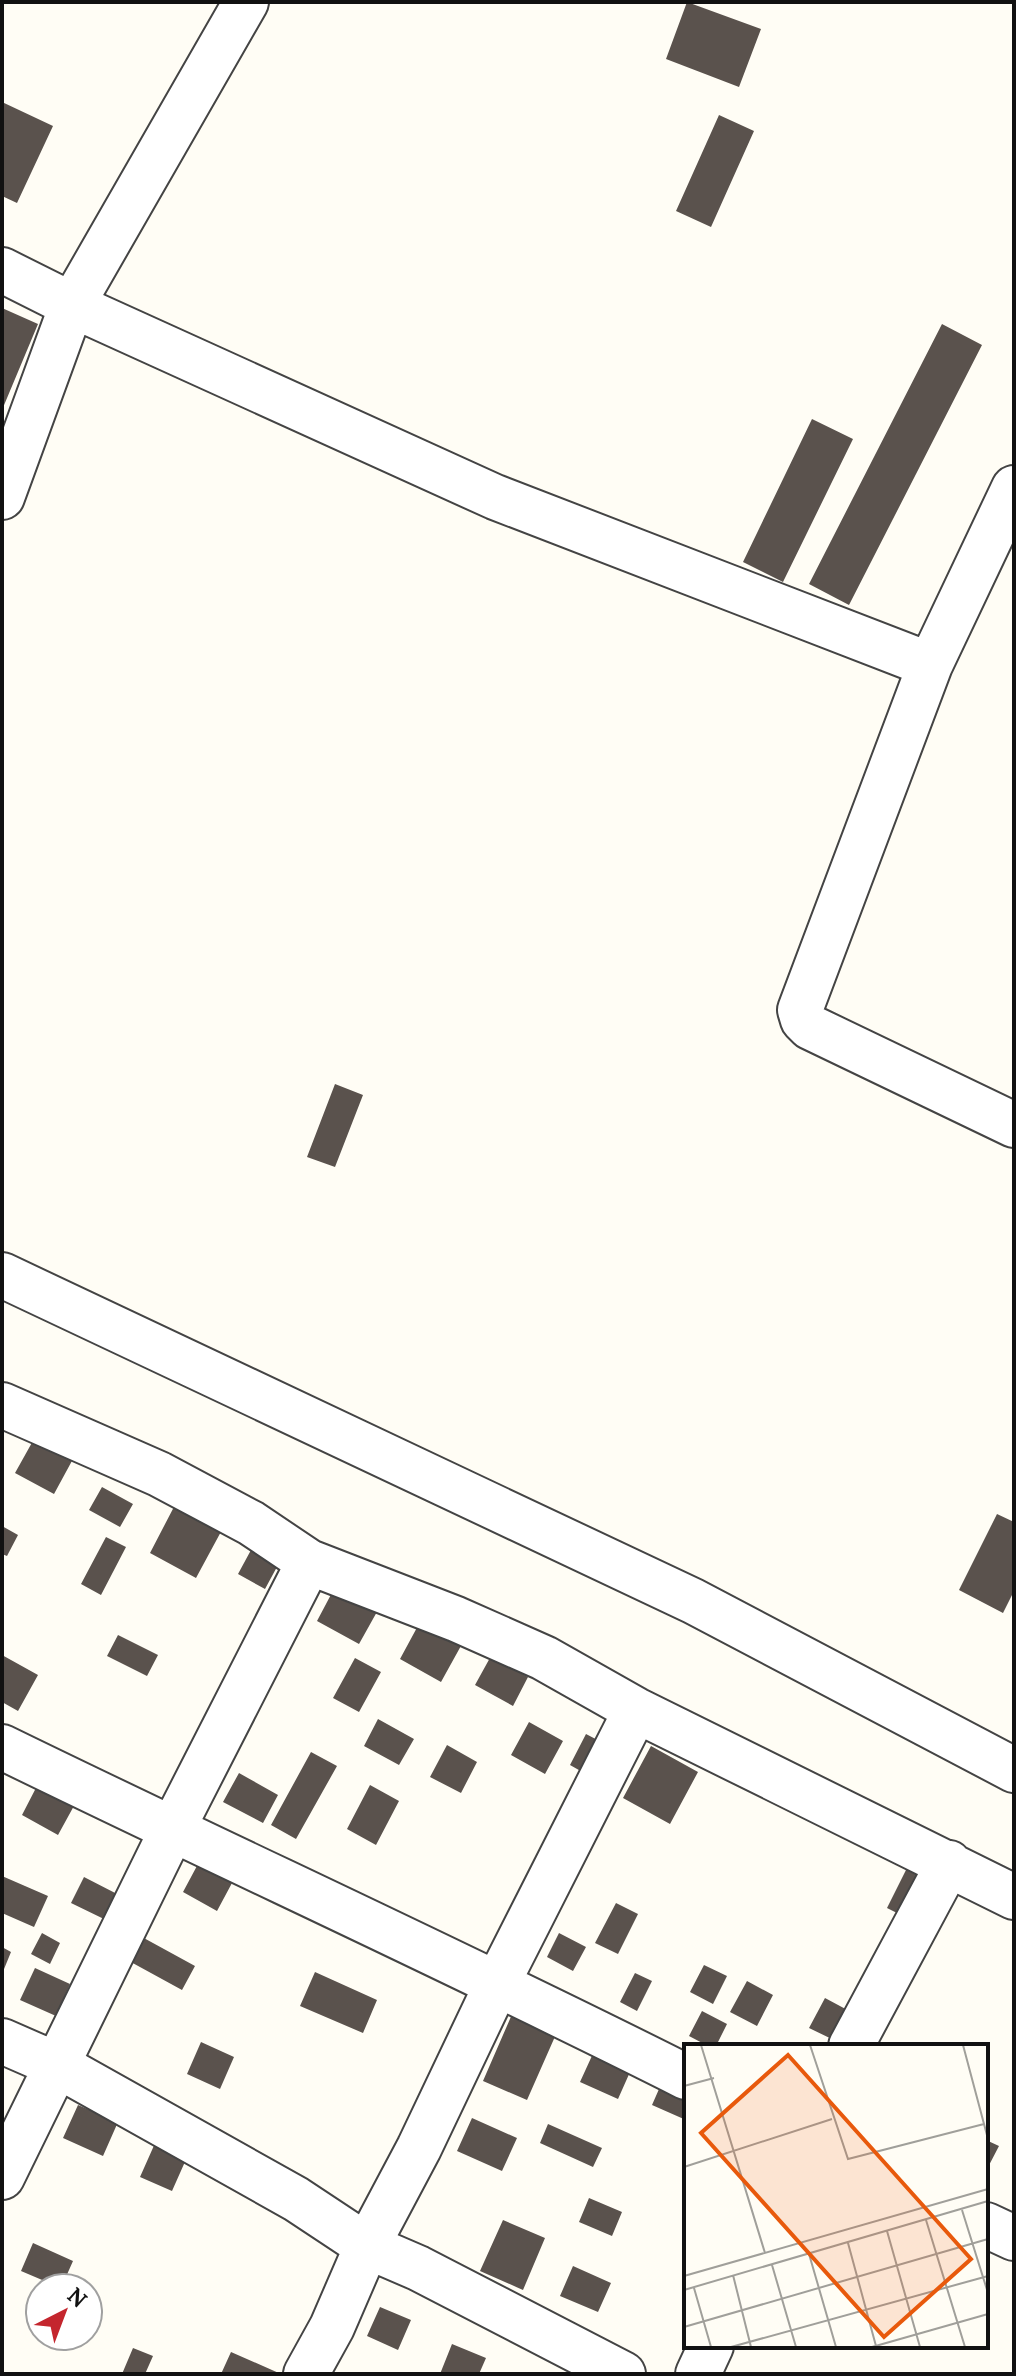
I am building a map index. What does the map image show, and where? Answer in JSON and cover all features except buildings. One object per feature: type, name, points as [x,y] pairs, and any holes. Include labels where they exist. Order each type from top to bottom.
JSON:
[{"type":"street","points":[[2,497],[72,305],[246,2]]},
{"type":"street","points":[[2,270],[72,305],[495,497],[930,665]]},
{"type":"street","points":[[1014,488],[930,665],[800,1010],[803,1020],[810,1027],[1014,1125]]},
{"type":"street","points":[[2,1275],[693,1601],[1014,1770]]},
{"type":"street","points":[[2,1405],[159,1474],[251,1523],[309,1562],[468,1624],[544,1658],[636,1710],[1014,1897]]},
{"type":"street","points":[[2,2177],[172,1830],[309,1562]]},
{"type":"street","points":[[306,2374],[332,2327],[367,2246],[438,2110],[498,1982],[552,1881],[636,1710]]},
{"type":"street","points":[[2,1747],[498,1982],[684,2076]]},
{"type":"street","points":[[852,2044],[949,1863]]},
{"type":"street","points":[[2,2041],[57,2065],[296,2199],[367,2246],[418,2268],[623,2374]]},
{"type":"street","points":[[988,2226],[1014,2238]]},
{"type":"street","points":[[698,2374],[710,2348]]}]
